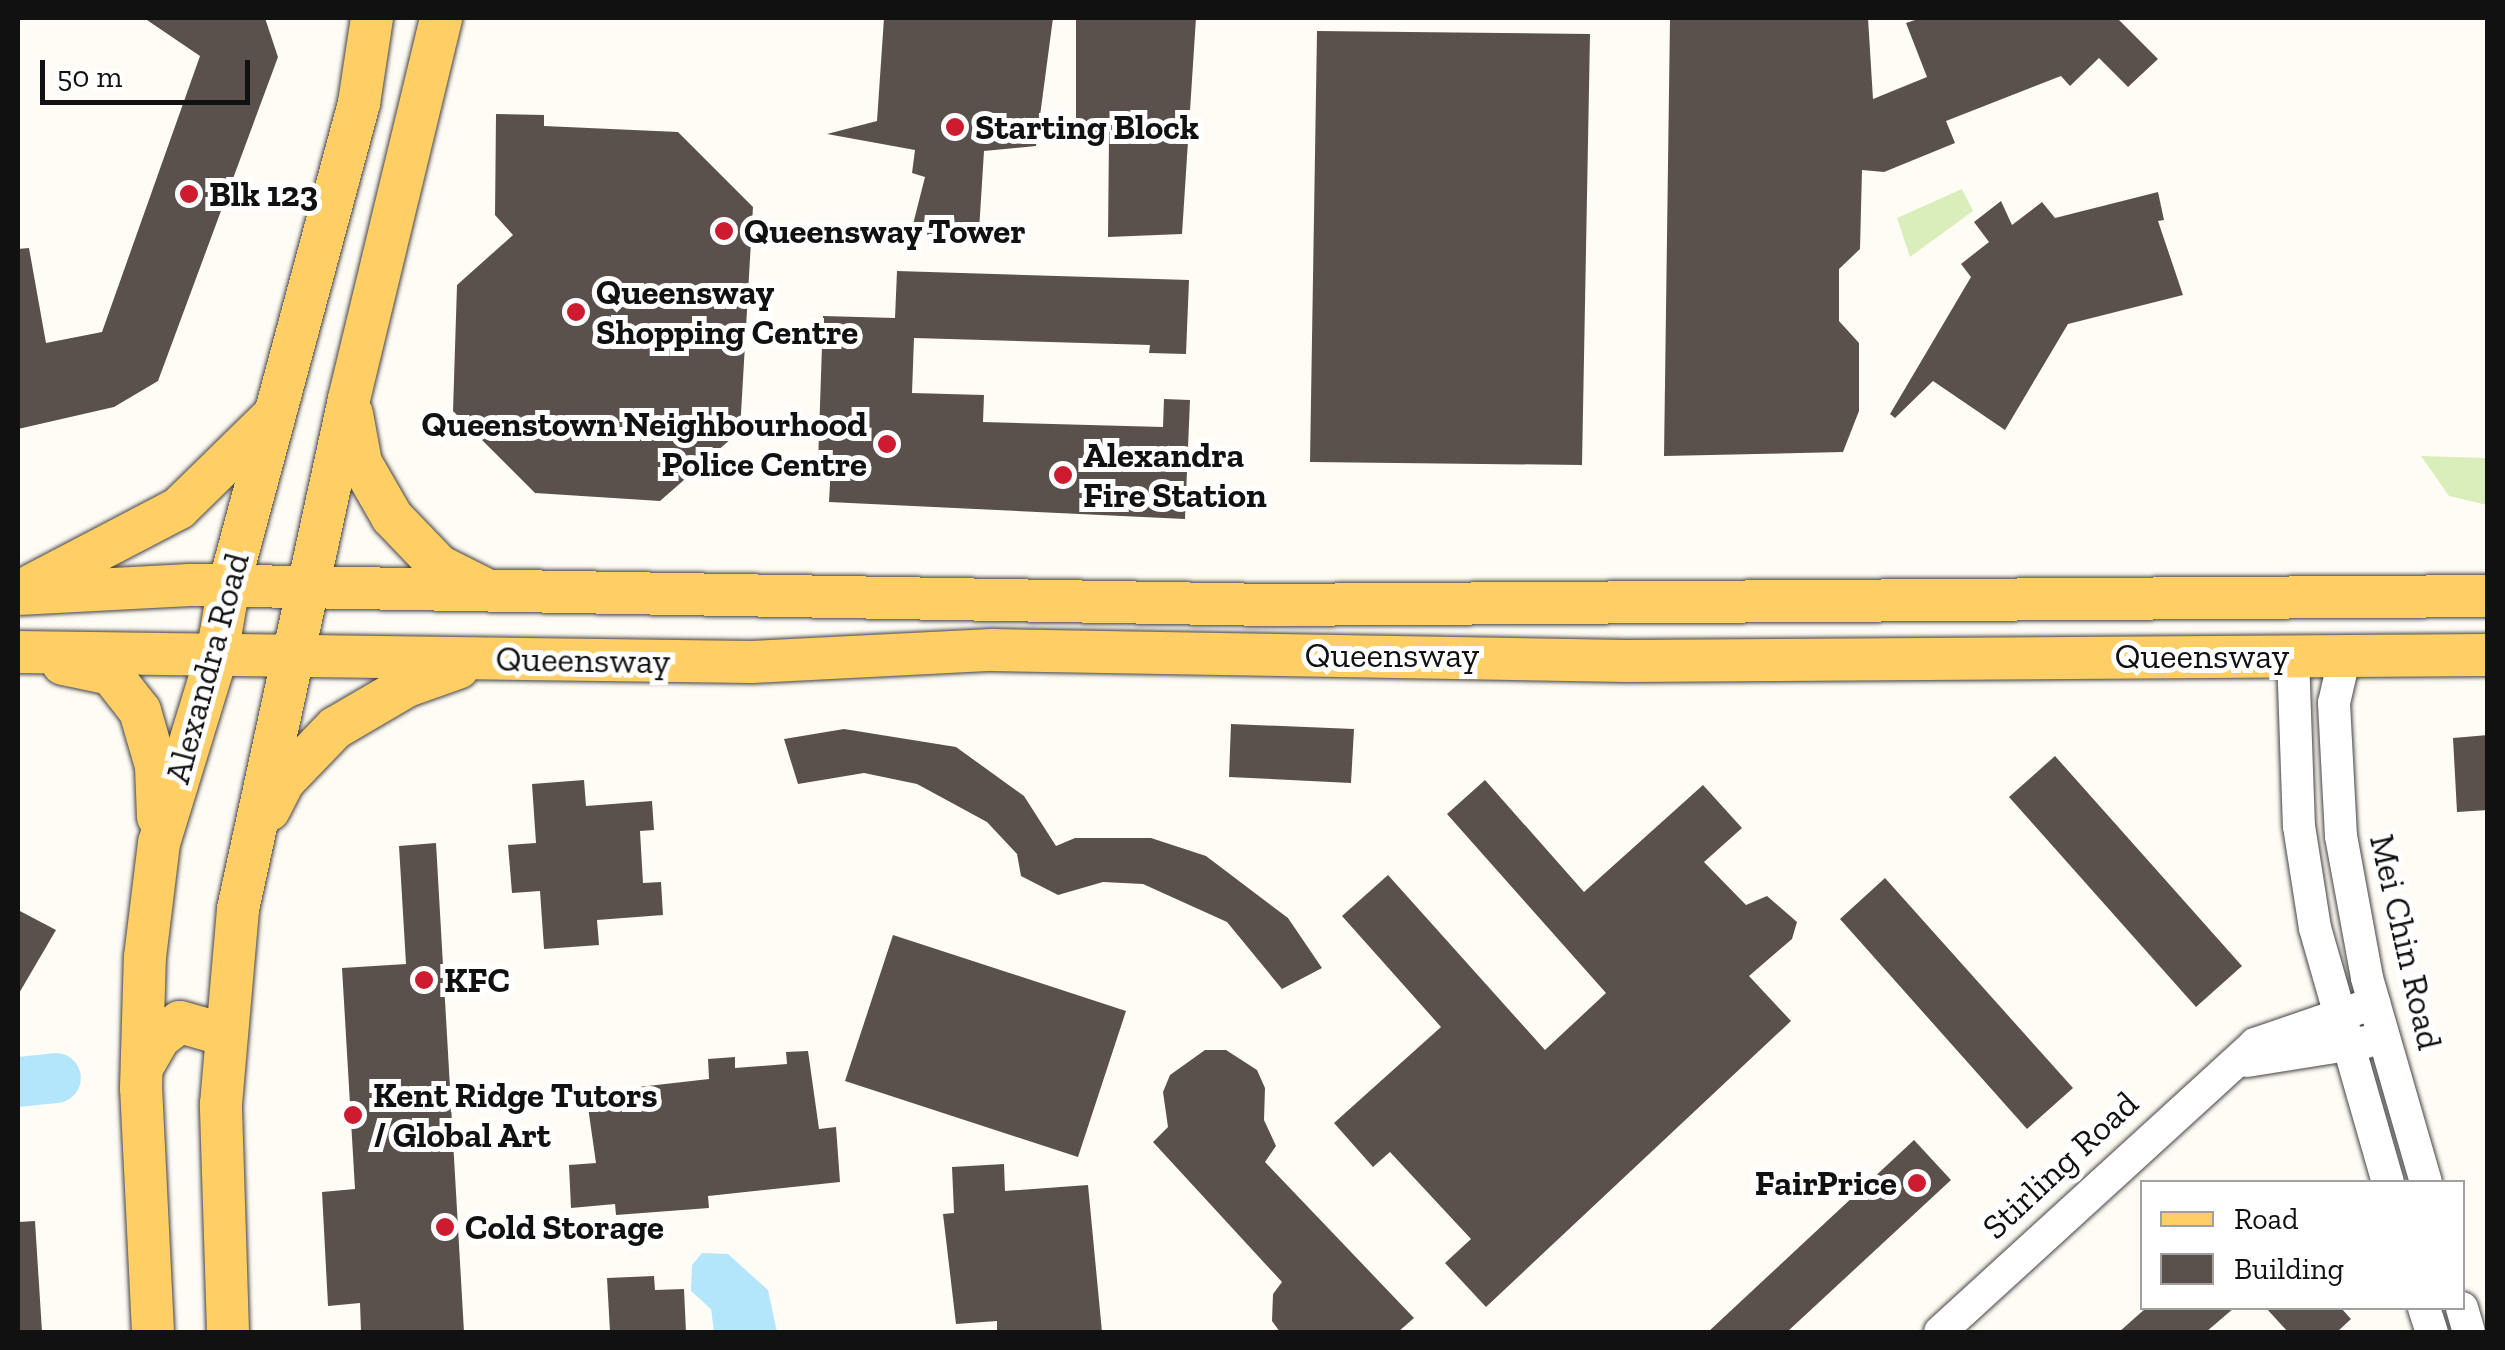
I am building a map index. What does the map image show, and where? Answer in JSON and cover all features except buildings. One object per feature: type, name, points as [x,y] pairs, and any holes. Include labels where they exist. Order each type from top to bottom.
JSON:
[{"type":"main road","name":"Alexandra Road","points":[[154,1332],[143,1066],[145,957],[159,842],[218,655],[229,586],[360,102],[372,18]]},
{"type":"main road","points":[[228,1332],[222,1034],[247,856],[298,655],[308,585],[349,398],[441,18]]},
{"type":"main road","points":[[349,398],[362,463],[392,517],[439,566],[497,594]]},
{"type":"main road","points":[[18,593],[179,508],[274,414]]},
{"type":"main road","name":"Queensway","points":[[18,593],[308,585],[497,594],[1268,605],[2089,594],[2475,599]]},
{"type":"main road","points":[[2089,594],[2110,620],[2107,637],[2092,656]]},
{"type":"main road","points":[[2150,594],[2136,626],[2154,656]]},
{"type":"main road","name":"Queensway","points":[[18,652],[752,662],[992,650],[1627,661],[2488,655]]},
{"type":"main road","points":[[18,652],[111,674],[140,711],[156,766],[159,842]]},
{"type":"main road","points":[[247,856],[284,781],[335,728],[407,686],[482,659]]},
{"type":"main road","points":[[143,1066],[160,1037],[180,1022],[222,1034]]},
{"type":"street","name":"Mei Chin Road","points":[[2345,655],[2334,703],[2336,800],[2374,1003],[2425,1180]]},
{"type":"street","points":[[2293,656],[2299,826],[2337,1012],[2387,1180]]},
{"type":"street","name":"Stirling Road","points":[[1940,1332],[2181,1106],[2240,1061],[2255,1044],[2337,1012],[2374,1003]]},
{"type":"street","name":"Stirling Road","points":[[2240,1061],[2348,1046],[2384,1036]]},
{"type":"green space","points":[[1962,189],[1973,211],[1910,257],[1897,218]]},
{"type":"green space","points":[[2421,456],[2487,458],[2487,505],[2449,496]]},
{"type":"water","points":[[702,1253],[728,1254],[768,1290],[777,1332],[714,1332],[711,1309],[691,1291],[692,1265]]},
{"type":"waterway","points":[[18,1082],[56,1078]]},
{"type":"place","name":"Starting Block","points":[[955,127]]},
{"type":"place","name":"Blk 123","points":[[189,194]]},
{"type":"place","name":"Queensway Tower","points":[[724,231]]},
{"type":"place","name":"Queensway Shopping Centre","points":[[576,312]]},
{"type":"place","name":"Queenstown Neighbourhood Police Centre","points":[[887,444]]},
{"type":"place","name":"Alexandra Fire Station","points":[[1063,475]]},
{"type":"place","name":"KFC","points":[[424,980]]},
{"type":"place","name":"Kent Ridge Tutors / Global Art","points":[[353,1115]]},
{"type":"place","name":"FairPrice","points":[[1917,1183]]},
{"type":"place","name":"Cold Storage","points":[[445,1227]]}]
